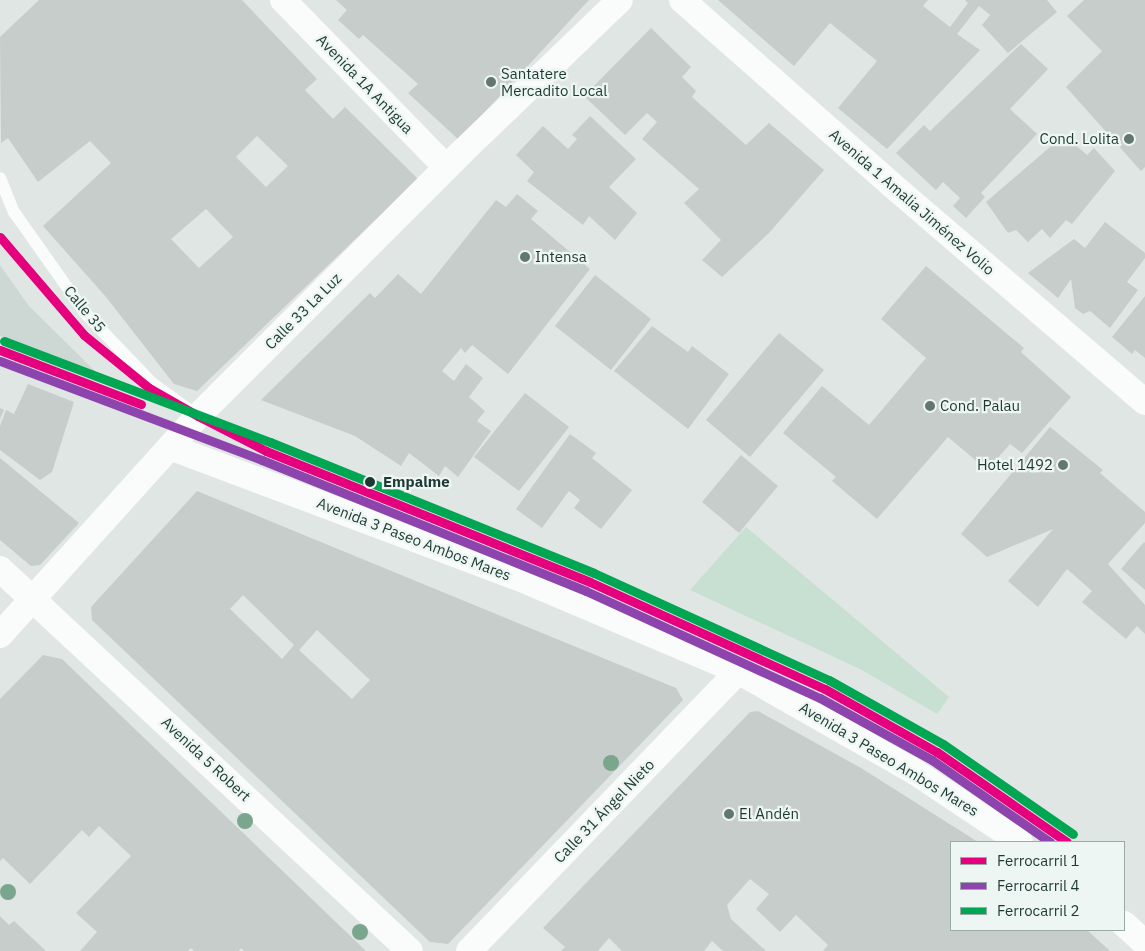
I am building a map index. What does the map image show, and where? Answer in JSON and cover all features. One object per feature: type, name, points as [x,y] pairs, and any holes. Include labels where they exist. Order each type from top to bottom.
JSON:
[{"type":"street","name":"Avenida 1A Antigua","points":[[283,0],[446,168]]},
{"type":"street","name":"Calle 33 La Luz","points":[[0,635],[35,599],[198,416],[446,168],[620,0]]},
{"type":"street","name":"Avenida 1 Amalia Jiménez Volio","points":[[682,0],[892,186],[1145,402]]},
{"type":"street","name":"Avenida 3 Paseo Ambos Mares","points":[[170,447],[526,581],[738,671],[923,777],[1019,841]]},
{"type":"street","name":"Avenida 5 Robert","points":[[0,569],[35,599],[410,951]]},
{"type":"street","name":"Calle 31 Ángel Nieto","points":[[469,951],[738,671]]},
{"type":"street","points":[[1125,925],[1145,943]]},
{"type":"lane","name":"Calle 35","points":[[0,178],[14,212],[86,314],[152,383],[198,416]]},
{"type":"shaded area","points":[[0,265],[29,306],[97,373],[0,336]]},
{"type":"green space","points":[[746,527],[949,697],[937,714],[862,670],[690,590]]},
{"type":"building","points":[[39,0],[242,0],[317,79],[305,90],[333,119],[345,107],[418,179],[197,391],[174,384],[106,297],[43,226],[111,163],[90,141],[38,182],[8,138],[1,143],[0,37]],"holes":[[[257,136],[288,166],[266,187],[236,157]],[[206,209],[233,237],[199,268],[171,239]]]},
{"type":"building","points":[[336,0],[589,0],[459,140],[408,93],[418,84],[363,35],[359,39],[338,20],[347,10]]},
{"type":"building","points":[[718,0],[928,0],[923,6],[950,27],[968,3],[965,0],[1047,0],[1057,12],[1008,53],[982,25],[990,15],[979,6],[957,34],[980,50],[887,149],[838,108],[877,61],[830,23],[794,66]]},
{"type":"building","points":[[1084,0],[1145,0],[1145,167],[1141,171],[1066,87],[1102,51],[1067,16]]},
{"type":"building","points":[[651,28],[691,67],[682,77],[696,91],[692,97],[746,145],[769,123],[824,170],[769,233],[722,277],[702,260],[721,240],[684,203],[699,189],[642,139],[657,122],[647,113],[625,135],[584,96]]},
{"type":"building","points":[[1021,44],[1048,69],[1010,109],[1037,134],[981,193],[985,197],[966,218],[953,206],[960,198],[943,182],[936,190],[896,153],[924,125],[930,131]]},
{"type":"building","points":[[590,116],[636,159],[609,187],[637,213],[615,240],[589,216],[583,225],[527,181],[534,172],[516,155],[543,126],[568,149],[577,139],[572,135]]},
{"type":"building","points":[[1064,135],[1087,155],[1094,148],[1115,171],[1072,224],[1066,220],[1050,238],[1042,229],[1028,242],[1016,230],[1008,233],[986,202]]},
{"type":"building","points":[[517,194],[538,211],[531,219],[590,269],[508,374],[472,345],[465,353],[461,348],[442,371],[454,381],[466,364],[483,378],[469,397],[485,411],[477,421],[491,431],[458,477],[445,466],[439,476],[409,453],[401,466],[355,436],[261,400],[370,293],[375,298],[398,274],[421,294],[496,200],[506,207]]},
{"type":"building","points":[[1105,222],[1145,253],[1145,258],[1127,282],[1138,290],[1110,328],[1090,311],[1083,314],[1075,308],[1071,279],[1058,298],[1028,273],[1074,239],[1085,248]]},
{"type":"building","name":"Cond. Palau","points":[[926,266],[1024,348],[1021,352],[1071,397],[1022,453],[1010,444],[987,470],[948,437],[877,519],[832,481],[836,477],[783,433],[822,386],[869,425],[926,358],[881,319]]},
{"type":"building","points":[[595,275],[651,319],[611,370],[555,326]]},
{"type":"building","points":[[1145,296],[1145,358],[1135,350],[1132,354],[1112,337]]},
{"type":"building","points":[[652,326],[688,352],[692,346],[729,374],[688,429],[614,371]]},
{"type":"building","points":[[779,333],[824,370],[750,457],[706,420]]},
{"type":"building","points":[[28,384],[74,402],[52,472],[40,480],[0,450],[0,426],[6,410],[14,414]]},
{"type":"building","points":[[525,393],[569,427],[519,491],[474,457]]},
{"type":"building","points":[[0,408],[4,410],[0,419]]},
{"type":"building","points":[[1050,427],[1103,470],[1100,473],[1145,512],[1145,523],[1108,564],[1145,605],[1145,634],[1137,626],[1126,639],[1082,602],[1092,591],[1067,569],[1038,607],[1008,581],[1053,529],[987,557],[961,534]]},
{"type":"building","points":[[570,434],[596,453],[592,458],[632,490],[601,529],[574,508],[580,500],[569,491],[542,528],[516,509]]},
{"type":"building","points":[[741,455],[778,486],[739,533],[702,502]]},
{"type":"building","points":[[0,458],[79,523],[40,565],[31,566],[0,540]]},
{"type":"building","points":[[197,491],[676,688],[683,700],[448,944],[430,942],[92,620],[91,607]],"holes":[[[243,595],[294,645],[282,659],[230,609]],[[317,630],[370,680],[352,699],[299,650]]]},
{"type":"building","points":[[1145,543],[1145,590],[1121,569]]},
{"type":"building","points":[[43,655],[62,659],[366,951],[244,951],[241,948],[239,951],[194,951],[191,948],[188,951],[80,951],[97,932],[76,913],[131,856],[99,826],[89,837],[82,830],[30,884],[3,858],[0,861],[0,699]]},
{"type":"building","points":[[758,711],[861,768],[976,841],[950,841],[950,931],[1088,931],[1110,951],[823,951],[828,945],[796,915],[780,932],[756,909],[769,894],[750,879],[727,905],[731,919],[766,951],[723,951],[712,941],[704,951],[622,951],[609,938],[598,951],[561,951],[565,947],[543,928],[750,712]]},
{"type":"building","points":[[0,916],[9,925],[14,921],[46,951],[0,951]]},
{"type":"rail line","name":"1","points":[[0,237],[84,335],[149,388],[198,416],[266,451],[590,582],[825,689],[937,752],[1066,841]]},
{"type":"rail line","name":"2","points":[[4,341],[270,442],[594,573],[829,680],[943,744],[1073,834]]},
{"type":"rail line","name":"1","points":[[0,350],[141,404]]},
{"type":"rail line","name":"4","points":[[0,361],[262,460],[586,591],[820,698],[932,760],[1049,841]]},
{"type":"place","name":"Santatere Mercadito Local","points":[[491,82]]},
{"type":"place","name":"Cond. Lolita","points":[[1129,139]]},
{"type":"place","name":"Intensa","points":[[525,257]]},
{"type":"place","name":"Cond. Palau","points":[[930,406]]},
{"type":"place","name":"Hotel 1492","points":[[1063,465]]},
{"type":"place","name":"Empalme","points":[[370,482]]},
{"type":"place","name":"El Andén","points":[[729,814]]}]
